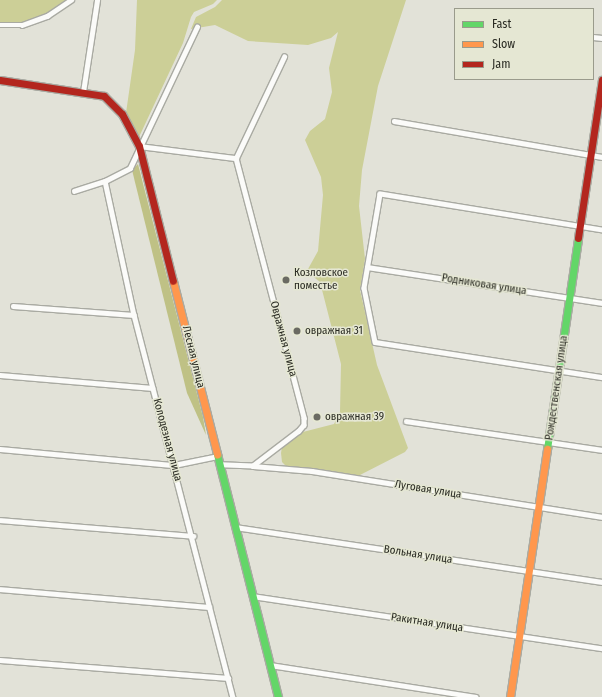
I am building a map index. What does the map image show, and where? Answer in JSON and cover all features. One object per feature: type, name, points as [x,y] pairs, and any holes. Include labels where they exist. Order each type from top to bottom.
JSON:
[{"type":"street","points":[[0,25],[22,25],[47,16],[70,0]]},
{"type":"street","points":[[83,92],[97,0]]},
{"type":"street","points":[[74,191],[105,181],[130,168],[139,146],[197,27]]},
{"type":"street","points":[[139,146],[236,158],[284,57]]},
{"type":"street","name":"Лесная улица","points":[[0,80],[104,96],[122,114],[139,146],[221,465],[220,474],[278,697]]},
{"type":"street","name":"Рождественская улица","points":[[510,697],[602,80]]},
{"type":"street","points":[[394,121],[602,156]]},
{"type":"street","name":"Овражная улица","points":[[236,158],[304,418],[304,425],[299,431],[253,466]]},
{"type":"street","name":"Колодезная улица","points":[[105,181],[134,315],[152,388],[193,536],[209,607],[233,697]]},
{"type":"street","points":[[602,230],[380,194],[364,288],[375,342],[602,377]]},
{"type":"street","name":"Родниковая улица","points":[[367,267],[602,303]]},
{"type":"street","points":[[13,306],[134,315]]},
{"type":"street","points":[[0,375],[152,388]]},
{"type":"street","points":[[406,421],[602,450]]},
{"type":"street","points":[[0,449],[174,465],[218,456]]},
{"type":"street","points":[[221,465],[253,466]]},
{"type":"street","name":"Луговая улица","points":[[253,466],[312,472],[602,517]]},
{"type":"street","points":[[0,520],[193,536]]},
{"type":"street","name":"Вольная улица","points":[[235,527],[602,582]]},
{"type":"street","points":[[0,589],[209,607]]},
{"type":"street","name":"Ракитная улица","points":[[252,596],[519,637],[602,648]]},
{"type":"street","points":[[0,660],[228,678]]},
{"type":"street","points":[[270,665],[476,697]]},
{"type":"green space","points":[[0,0],[67,0],[45,14],[23,22],[4,24],[0,22]]},
{"type":"green space","points":[[137,0],[217,0],[213,4],[194,12],[191,17],[183,43],[139,137],[126,113],[135,50]]},
{"type":"green space","points":[[222,0],[406,0],[378,86],[362,170],[359,206],[365,259],[360,290],[377,365],[408,448],[405,452],[358,476],[287,467],[282,462],[281,453],[282,447],[299,433],[334,424],[340,412],[341,364],[320,282],[310,274],[308,269],[318,251],[323,195],[321,177],[305,140],[310,131],[325,119],[332,92],[329,68],[338,32],[331,38],[308,45],[248,41],[215,25],[191,29],[196,17],[215,7]]},
{"type":"green space","points":[[138,164],[203,417],[206,435],[187,393],[132,170]]},
{"type":"traffic: fast","points":[[547,449],[578,238]]},
{"type":"traffic: fast","points":[[217,454],[278,697]]},
{"type":"traffic: slow","points":[[173,281],[217,454]]},
{"type":"traffic: slow","points":[[510,697],[547,449]]},
{"type":"traffic: jam","points":[[0,80],[104,96],[122,114],[139,146],[173,281]]},
{"type":"traffic: jam","points":[[578,238],[602,80]]},
{"type":"place","name":"Козловское поместье","points":[[286,280]]},
{"type":"place","name":"овражная 31","points":[[297,331]]},
{"type":"place","name":"овражная 39","points":[[317,417]]}]
